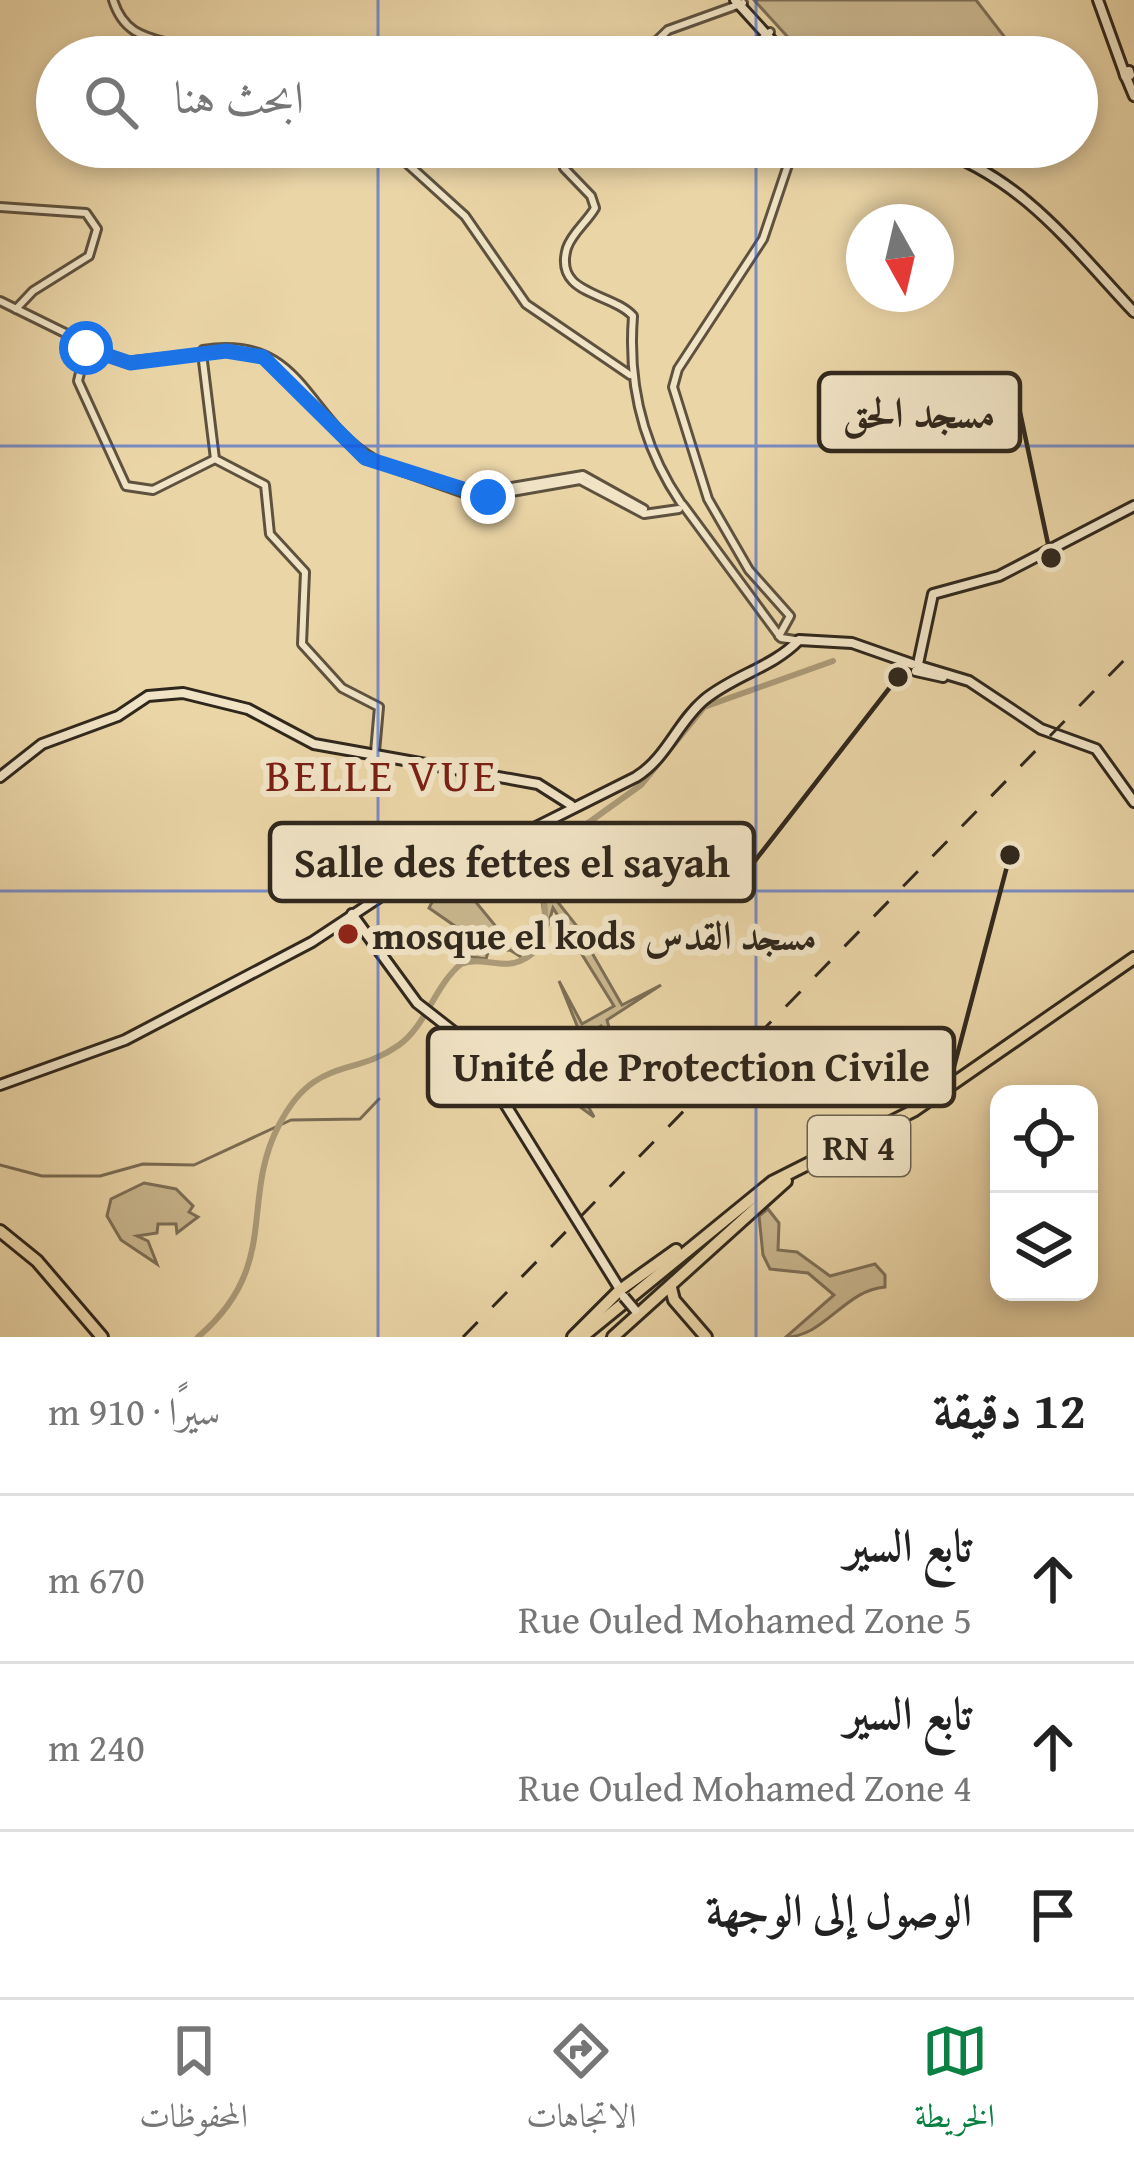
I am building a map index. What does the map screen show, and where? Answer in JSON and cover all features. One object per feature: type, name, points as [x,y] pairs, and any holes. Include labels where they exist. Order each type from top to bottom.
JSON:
[{"type":"highway","name":"RN 4","points":[[592,1337],[786,1181],[948,1098],[1134,962]]},
{"type":"highway","name":"RN 4","points":[[577,1337],[729,1215],[804,1163],[930,1101],[1134,962]]},
{"type":"highway","name":"RN 4","points":[[613,1337],[786,1181]]},
{"type":"highway","points":[[577,1337],[622,1293],[729,1215]]},
{"type":"highway","points":[[0,1234],[37,1261],[99,1337]]},
{"type":"highway","points":[[666,1292],[703,1337]]},
{"type":"main road","points":[[1100,0],[1134,92]]},
{"type":"main road","points":[[740,2],[772,36]]},
{"type":"main road","points":[[983,168],[1012,183]]},
{"type":"main road","points":[[983,168],[1012,183],[1134,309]]},
{"type":"main road","points":[[915,665],[933,594],[999,576],[1134,506]]},
{"type":"main road","points":[[0,1085],[132,1036],[313,942],[352,914],[648,770],[705,699],[773,663],[799,640],[857,645],[974,686],[1041,729],[1101,753],[1134,802]]},
{"type":"main road","points":[[0,778],[42,744],[164,694],[215,698],[258,714],[297,740],[538,784],[571,806]]},
{"type":"main road","points":[[352,914],[417,1004],[469,1047],[637,1314]]},
{"type":"street","points":[[113,0],[123,23],[137,36]]},
{"type":"street","points":[[662,36],[740,2]]},
{"type":"street","points":[[763,36],[769,33]]},
{"type":"street","points":[[412,168],[465,216],[526,304],[630,375]]},
{"type":"street","points":[[564,168],[591,196],[595,208],[569,244],[568,271],[578,287],[633,316],[630,375],[679,506],[779,636],[799,640]]},
{"type":"street","points":[[779,636],[790,616],[749,569],[713,509],[673,387],[678,369],[766,234],[787,168]]},
{"type":"street","points":[[0,207],[86,213],[98,229],[98,244],[89,256],[17,308]]},
{"type":"street","points":[[0,298],[130,363],[237,346],[271,355],[375,462],[476,493],[583,475],[644,509],[679,506]]},
{"type":"street","points":[[17,308],[86,345]]},
{"type":"street","points":[[86,345],[78,381],[127,487],[153,490],[215,459]]},
{"type":"street","points":[[201,352],[215,459]]},
{"type":"street","points":[[215,459],[265,485],[270,535],[305,572],[302,644],[342,688],[379,707],[375,752]]},
{"type":"shaded area","points":[[754,0],[976,0],[1004,36],[787,36]]},
{"type":"shaded area","points":[[455,882],[521,957],[510,950],[488,952],[486,959],[459,955],[472,954],[469,948],[480,952],[478,942],[429,908],[439,889]]},
{"type":"shaded area","points":[[545,886],[576,925],[622,1005],[661,985],[607,1020],[613,1042],[601,1026],[558,1052],[594,1117],[569,1099],[568,1091],[578,1099],[552,1054],[543,1058],[531,1077],[517,1068],[578,1028],[559,981],[582,1024],[614,1006],[553,908],[543,942],[533,944],[544,914],[540,890]]},
{"type":"shaded area","points":[[144,1183],[176,1189],[193,1206],[189,1212],[198,1217],[177,1233],[176,1224],[158,1224],[157,1233],[137,1236],[148,1241],[157,1264],[121,1240],[107,1216],[111,1199]]},
{"type":"shaded area","points":[[768,1209],[779,1223],[778,1250],[797,1252],[830,1276],[875,1264],[885,1275],[885,1287],[858,1296],[812,1330],[786,1337],[834,1295],[808,1273],[770,1269],[763,1255],[759,1216]]},
{"type":"waterway","points":[[198,1337],[224,1310],[240,1284],[250,1258],[267,1153],[292,1103],[306,1088],[399,1045],[461,964],[513,963],[534,952],[545,926],[542,881],[546,853],[641,785],[704,707],[833,661]]},
{"type":"waterway","points":[[0,1165],[42,1176],[100,1176],[143,1164],[194,1165],[291,1120],[360,1119],[379,1099]]},
{"type":"railway","points":[[463,1337],[1134,650]]},
{"type":"place","name":"مسجد الحق","points":[[1051,558]]},
{"type":"place","name":"Salle des fettes el sayah","points":[[898,677]]},
{"type":"place","name":"Unité de Protection Civile","points":[[1010,855]]},
{"type":"place","name":"mosque el kods مسجد القدس","points":[[348,934]]},
{"type":"district","name":"BELLE VUE","points":[[382,774]]},
{"type":"route","points":[[86,348],[130,363],[239,350],[263,357],[281,369],[347,442],[376,465],[488,497]]}]
